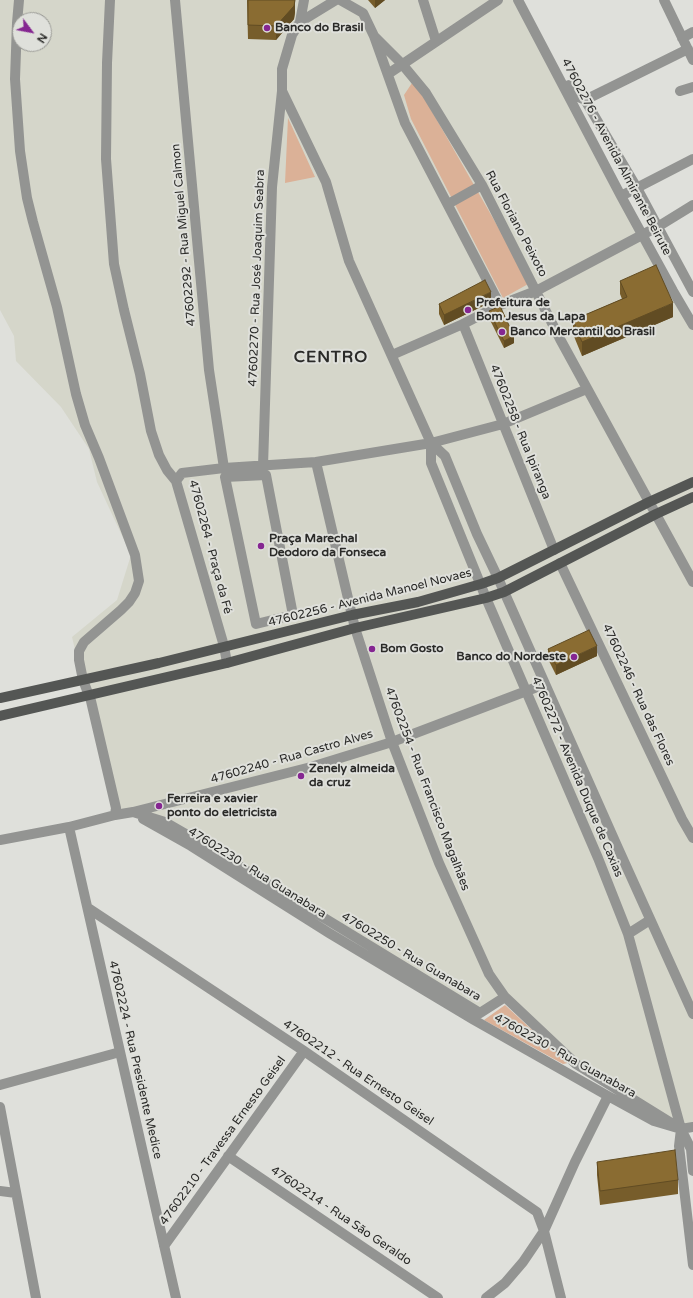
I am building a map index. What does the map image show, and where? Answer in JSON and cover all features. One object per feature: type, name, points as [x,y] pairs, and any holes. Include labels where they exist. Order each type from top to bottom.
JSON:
[{"type":"main road","name":"47602256 - Avenida Manoel Novaes","points":[[0,698],[159,663],[352,615],[418,602],[481,584],[498,578],[649,502],[693,482]]},
{"type":"main road","points":[[0,716],[227,663],[355,628],[486,598],[504,592],[656,514],[693,497]]},
{"type":"street","points":[[19,0],[15,79],[20,151],[27,198],[57,307],[76,394],[85,425],[99,458],[135,555],[139,581],[135,593],[129,602],[84,642],[79,650],[79,660],[83,680],[88,695],[88,702],[115,815]]},
{"type":"street","points":[[110,0],[107,63],[106,159],[114,264],[140,374],[151,431],[159,455],[167,470],[176,481]]},
{"type":"street","name":"47602292 - Rua Miguel Calmon","points":[[175,0],[209,370],[224,468]]},
{"type":"street","points":[[300,22],[304,0]]},
{"type":"street","points":[[300,22],[336,0]]},
{"type":"street","name":"Rua Floriano Peixoto","points":[[340,0],[363,13],[374,36],[405,123],[500,305]]},
{"type":"street","points":[[423,0],[436,42]]},
{"type":"street","points":[[388,74],[498,0]]},
{"type":"street","name":"47602276 - Avenida Almirante Beirute","points":[[518,0],[572,97],[621,196],[693,325]]},
{"type":"street","points":[[524,0],[572,97],[585,100],[688,49]]},
{"type":"street","points":[[664,0],[693,60]]},
{"type":"street","name":"47602270 - Rua José Joaquim Seabra","points":[[263,466],[272,187],[282,91],[282,69],[292,35],[300,22]]},
{"type":"street","points":[[682,38],[693,32]]},
{"type":"street","name":"Rua Floriano Peixoto","points":[[374,36],[402,64],[426,93],[482,185],[587,389],[693,582]]},
{"type":"street","points":[[680,91],[693,87]]},
{"type":"street","name":"47602272 - Avenida Duque de Caxias","points":[[282,91],[326,182],[349,261],[431,443],[445,456],[477,534],[693,1014]]},
{"type":"street","points":[[585,100],[638,188],[693,292]]},
{"type":"street","points":[[621,196],[693,159]]},
{"type":"street","points":[[448,204],[482,185]]},
{"type":"street","points":[[392,355],[463,324],[500,305],[536,291],[659,226],[693,205]]},
{"type":"street","name":"47602258 - Rua Ipiranga","points":[[463,324],[554,550]]},
{"type":"street","name":"47602264 - Praça da Fé","points":[[227,663],[224,646],[176,481],[182,473],[224,468],[316,462],[431,443],[503,424],[587,389]]},
{"type":"street","name":"47602272 - Avenida Duque de Caxias","points":[[431,443],[431,463],[486,598],[598,858],[628,934],[681,1129]]},
{"type":"street","points":[[316,462],[355,628]]},
{"type":"street","points":[[266,475],[293,615],[256,624],[225,477],[231,477],[266,475]]},
{"type":"street","name":"47602246 - Rua das Flores","points":[[560,563],[682,819],[693,838]]},
{"type":"street","name":"47602254 - Rua Francisco Magalhães","points":[[355,628],[392,742],[439,863],[489,974],[505,997]]},
{"type":"street","name":"47602240 - Rua Castro Alves","points":[[0,840],[69,827],[133,812],[311,767],[392,742],[545,684]]},
{"type":"street","name":"47602250 - Rua Guanabara","points":[[133,812],[165,822],[198,841],[480,1013],[505,997]]},
{"type":"street","name":"47602230 - Rua Guanabara","points":[[133,812],[157,828],[191,846],[329,933],[474,1020],[654,1121],[681,1129]]},
{"type":"street","name":"47602224 - Rua Presidente Medice","points":[[69,827],[176,1298]]},
{"type":"street","name":"47602212 - Rua Ernesto Geisel","points":[[88,908],[304,1051],[537,1212],[544,1231],[561,1298]]},
{"type":"street","points":[[628,934],[650,920]]},
{"type":"street","points":[[505,997],[576,1064],[681,1129],[690,1149],[693,1170]]},
{"type":"street","name":"47602210 - Travessa Ernesto Geisel","points":[[164,1246],[304,1051]]},
{"type":"street","points":[[0,1085],[120,1052]]},
{"type":"street","points":[[486,1298],[505,1283],[523,1262],[544,1231],[575,1162],[608,1096]]},
{"type":"street","points":[[0,1107],[36,1298]]},
{"type":"street","points":[[681,1129],[693,1127]]},
{"type":"street","points":[[681,1129],[679,1146],[693,1265]]},
{"type":"street","name":"47602214 - Rua São Geraldo","points":[[228,1156],[438,1298]]},
{"type":"street","points":[[0,1191],[16,1193]]},
{"type":"shaded area","points":[[0,0],[518,0],[693,323],[693,1127],[681,1129],[576,1064],[505,997],[480,1013],[133,812],[115,815],[72,637],[117,600],[131,555],[97,482],[89,449],[61,407],[16,361],[14,336],[0,310]]},
{"type":"shaded area","points":[[412,83],[422,94],[530,283],[503,298],[411,119],[404,95]]},
{"type":"shaded area","points":[[288,118],[315,177],[285,183]]},
{"type":"shaded area","points":[[505,1005],[568,1063],[563,1064],[484,1020]]},
{"type":"building","points":[[248,0],[295,0],[294,6],[276,26],[248,25]]},
{"type":"building","points":[[656,265],[673,303],[582,342],[573,320],[627,297],[620,281]]},
{"type":"building","points":[[485,280],[491,292],[444,315],[439,304]]},
{"type":"building","points":[[500,306],[514,336],[504,341],[489,311]]},
{"type":"building","points":[[589,630],[597,646],[556,665],[548,649]]},
{"type":"building","points":[[675,1150],[678,1180],[600,1191],[597,1162]]},
{"type":"place","name":"Banco do Brasil","points":[[267,28]]},
{"type":"place","name":"Prefeitura de Bom Jesus da Lapa","points":[[468,310]]},
{"type":"place","name":"Banco Mercantil do Brasil","points":[[502,332]]},
{"type":"place","name":"Praça Marechal Deodoro da Fonseca","points":[[261,546]]},
{"type":"place","name":"Bom Gosto","points":[[372,649]]},
{"type":"place","name":"Banco do Nordeste","points":[[574,657]]},
{"type":"place","name":"Zenely almeida da cruz","points":[[301,776]]},
{"type":"place","name":"Ferreira e xavier ponto do eletricista","points":[[159,806]]},
{"type":"district","name":"CENTRO","points":[[331,358]]}]
